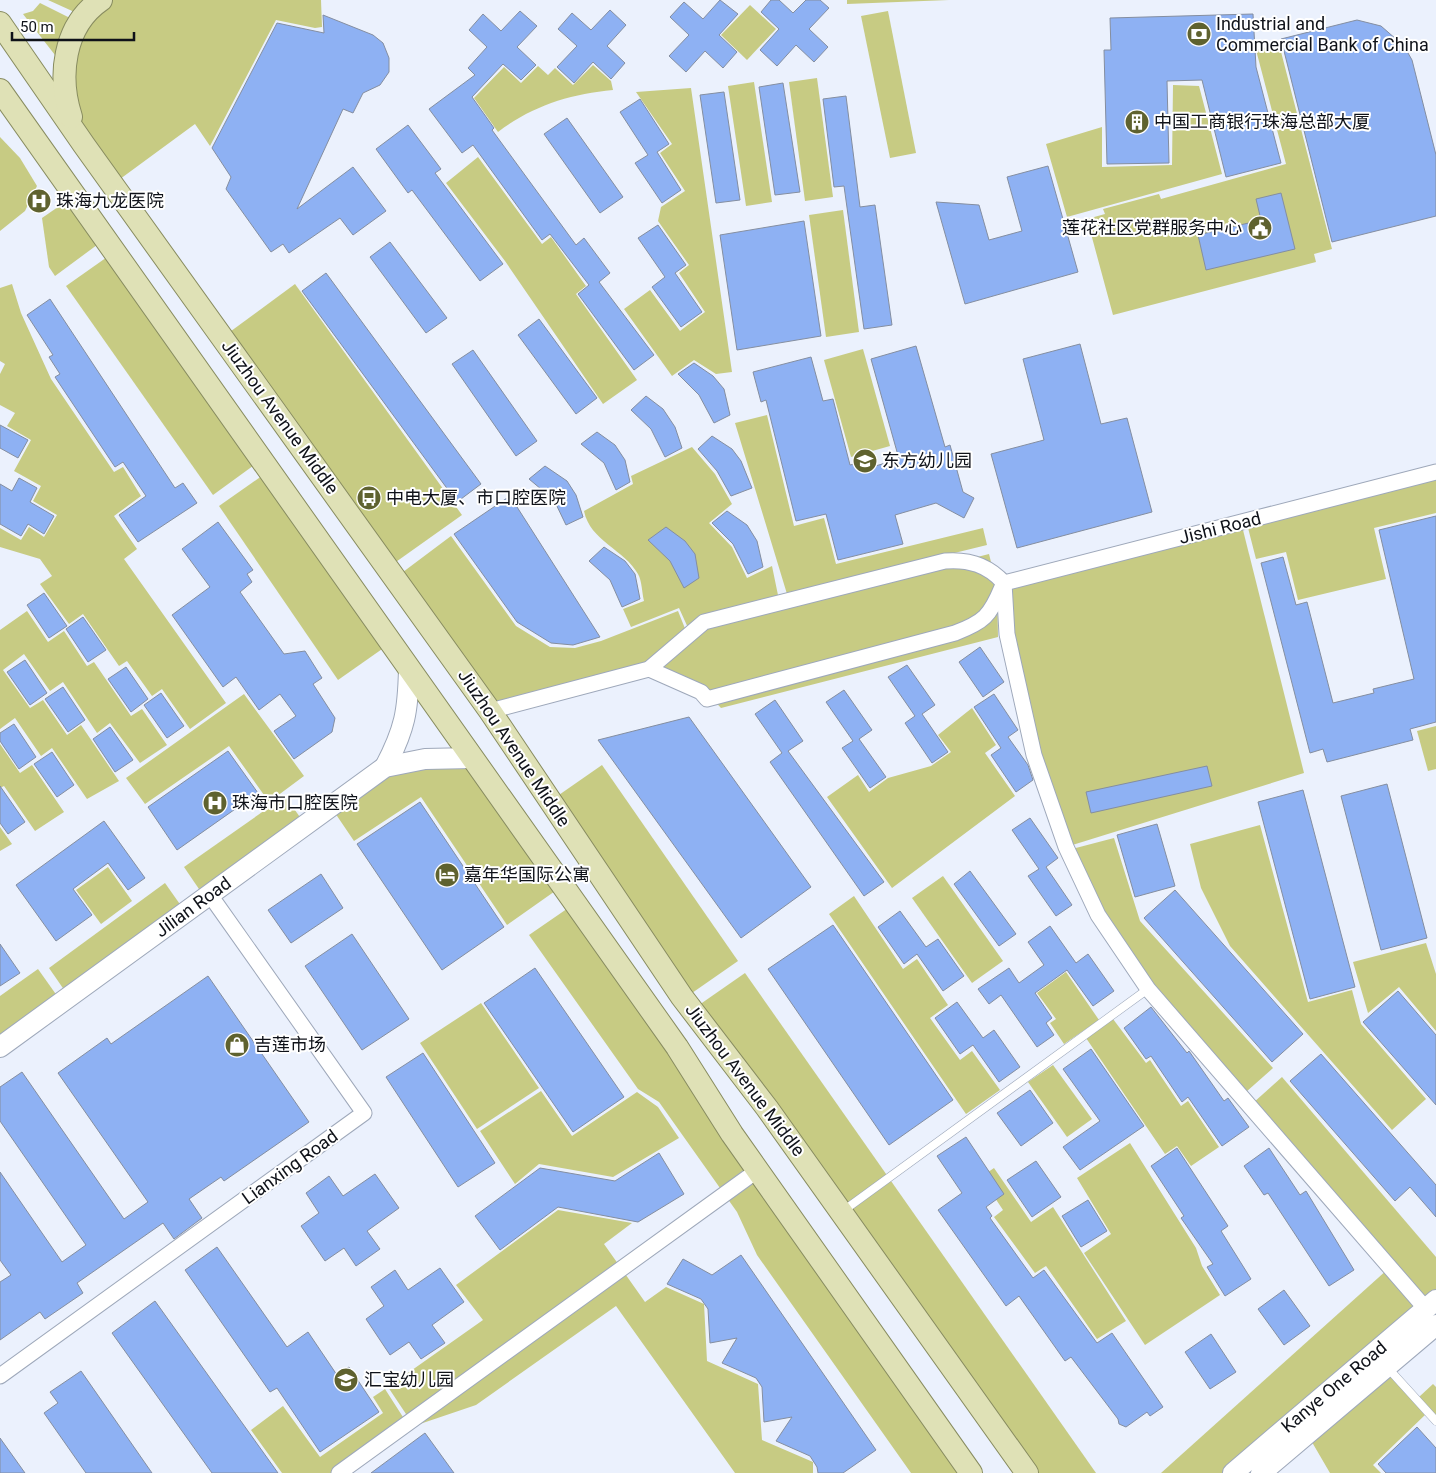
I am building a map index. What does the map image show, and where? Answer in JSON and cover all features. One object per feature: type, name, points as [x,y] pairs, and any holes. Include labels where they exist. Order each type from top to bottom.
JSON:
[{"type":"main road","points":[[84,145],[65,97],[63,73],[75,30],[91,6],[101,0]]},
{"type":"main road","name":"Jiuzhou Avenue Middle","points":[[0,23],[84,145],[490,711],[682,997],[767,1108],[1027,1473]]},
{"type":"main road","name":"Jiuzhou Avenue Middle","points":[[0,90],[677,1047],[732,1134],[972,1473]]},
{"type":"main road","points":[[0,117],[48,157]]},
{"type":"main road","points":[[385,767],[400,737],[408,704],[409,669]]},
{"type":"main road","points":[[385,767],[425,759],[472,758]]},
{"type":"main road","name":"Jilian Road","points":[[0,1047],[385,767]]},
{"type":"main road","name":"Kanye One Road","points":[[1260,1473],[1386,1366],[1433,1311]]},
{"type":"main road","name":"Kanye One Road","points":[[1233,1473],[1433,1311]]},
{"type":"street","name":"Jishi Road","points":[[1004,583],[1436,472]]},
{"type":"street","points":[[490,711],[649,669],[704,622],[945,560],[979,564],[989,569],[1004,583],[1007,634],[1034,755],[1066,847],[1098,915],[1148,989],[1433,1311]]},
{"type":"street","points":[[649,669],[701,692],[707,699],[954,633],[975,625],[990,612],[1004,583]]},
{"type":"street","name":"Lianxing Road","points":[[0,1376],[364,1112],[210,895]]},
{"type":"street","points":[[339,1473],[758,1170]]},
{"type":"lane","points":[[841,1212],[1148,989]]},
{"type":"lane","points":[[1386,1366],[1436,1421]]},
{"type":"green space","points":[[48,0],[97,0],[81,15]]},
{"type":"green space","points":[[106,0],[321,0],[322,27],[315,28],[276,20],[210,146],[195,124],[116,182],[87,143],[69,97],[80,27]]},
{"type":"green space","points":[[847,0],[949,0],[847,4]]},
{"type":"green space","points":[[40,3],[76,21],[62,64],[23,14],[33,11]]},
{"type":"green space","points":[[750,5],[776,29],[747,60],[721,35]]},
{"type":"green space","points":[[888,11],[916,153],[890,158],[861,16]]},
{"type":"green space","points":[[1279,44],[1332,249],[1314,254],[1316,262],[1113,315],[1087,219],[1105,214],[1103,209],[1159,194],[1161,199],[1286,164],[1256,50]]},
{"type":"green space","points":[[593,65],[611,81],[613,90],[567,98],[538,108],[498,132],[474,98],[504,67],[521,83],[538,66],[548,75],[555,68],[573,85]]},
{"type":"green space","points":[[817,78],[833,197],[805,201],[789,82]]},
{"type":"green space","points":[[754,82],[772,202],[746,206],[728,86]]},
{"type":"green space","points":[[1173,85],[1199,86],[1222,174],[1067,217],[1046,144],[1102,127],[1102,167],[1172,165]]},
{"type":"green space","points":[[691,88],[732,372],[716,374],[694,360],[672,376],[624,309],[650,290],[680,331],[705,312],[679,273],[689,265],[658,221],[661,207],[685,191],[660,153],[672,144],[636,92]]},
{"type":"green space","points":[[0,137],[20,158],[37,186],[25,211],[0,231]]},
{"type":"green space","points":[[478,157],[542,244],[551,237],[586,286],[576,294],[637,380],[603,404],[505,261],[446,183]]},
{"type":"green space","points":[[71,198],[101,242],[55,276],[49,267],[42,218]]},
{"type":"green space","points":[[843,210],[859,332],[826,337],[809,215]]},
{"type":"green space","points":[[110,255],[257,463],[213,495],[66,286]]},
{"type":"green space","points":[[12,284],[21,313],[51,379],[114,472],[123,467],[141,496],[114,516],[137,549],[124,559],[226,703],[190,729],[162,689],[152,696],[127,661],[119,666],[83,614],[69,624],[40,584],[52,576],[40,559],[0,547],[0,528],[21,540],[29,527],[44,537],[57,515],[33,501],[41,486],[14,471],[31,440],[7,426],[15,413],[0,405],[0,374],[5,364],[0,361],[0,288]]},
{"type":"green space","points":[[295,284],[462,515],[393,564],[227,334]]},
{"type":"green space","points":[[863,349],[890,446],[851,457],[824,360]]},
{"type":"green space","points":[[767,415],[794,526],[824,518],[836,564],[983,528],[987,545],[787,594],[735,423]]},
{"type":"green space","points":[[692,447],[715,474],[732,504],[709,523],[732,547],[747,578],[772,566],[779,600],[689,630],[679,608],[631,627],[623,609],[644,601],[638,574],[625,558],[593,530],[584,511],[633,484],[631,476]]},
{"type":"green space","points":[[266,473],[385,647],[338,680],[219,506]]},
{"type":"green space","points":[[1436,477],[1436,513],[1374,528],[1386,579],[1298,600],[1286,552],[1256,559],[1247,524]]},
{"type":"green space","points":[[1241,522],[1304,773],[1066,847],[1034,755],[1004,583]]},
{"type":"green space","points":[[451,536],[516,626],[550,647],[575,648],[601,641],[678,611],[686,631],[648,665],[492,704],[399,575]]},
{"type":"green space","points":[[989,554],[997,586],[998,637],[721,708],[703,689],[659,667],[707,626]]},
{"type":"green space","points":[[27,611],[48,642],[64,631],[87,666],[94,662],[131,716],[142,709],[167,745],[140,763],[110,723],[97,733],[63,682],[50,691],[24,654],[3,670],[30,708],[43,700],[67,735],[81,725],[119,781],[87,799],[52,748],[41,756],[15,718],[0,729],[0,630]]},
{"type":"green space","points":[[244,694],[304,776],[269,802],[229,746],[145,804],[126,778]]},
{"type":"green space","points":[[972,708],[996,745],[985,753],[1015,796],[892,888],[827,797],[858,775],[869,792],[888,778],[931,766],[951,752],[938,735]]},
{"type":"green space","points":[[1436,726],[1436,769],[1428,771],[1417,731]]},
{"type":"green space","points":[[0,744],[20,773],[32,765],[64,812],[35,831],[4,786],[0,788]]},
{"type":"green space","points":[[472,764],[558,889],[507,925],[421,797],[354,841],[333,810],[387,772]]},
{"type":"green space","points":[[602,765],[738,961],[692,993],[556,797]]},
{"type":"green space","points":[[285,796],[302,820],[201,892],[184,867]]},
{"type":"green space","points":[[1260,825],[1308,1002],[1352,990],[1361,1024],[1426,1099],[1392,1130],[1230,946],[1201,888],[1190,844]]},
{"type":"green space","points":[[0,827],[12,844],[0,851]]},
{"type":"green space","points":[[1114,838],[1140,921],[1273,1068],[1246,1092],[1151,988],[1102,912],[1072,849]]},
{"type":"green space","points":[[108,867],[132,901],[101,924],[76,890]]},
{"type":"green space","points":[[943,876],[1003,961],[972,983],[912,898]]},
{"type":"green space","points":[[165,883],[184,910],[67,994],[49,968]]},
{"type":"green space","points":[[854,896],[903,969],[917,959],[948,1005],[930,1018],[960,1060],[972,1051],[1000,1090],[966,1114],[829,914]]},
{"type":"green space","points":[[574,904],[979,1473],[911,1473],[757,1255],[737,1212],[659,1102],[638,1089],[529,935]]},
{"type":"green space","points":[[1426,943],[1436,974],[1436,1031],[1399,987],[1368,1013],[1353,962]]},
{"type":"green space","points":[[38,969],[60,1000],[0,1043],[0,996]]},
{"type":"green space","points":[[1066,972],[1099,1020],[1064,1044],[1050,1023],[1056,1019],[1037,993]]},
{"type":"green space","points":[[745,973],[1096,1473],[1027,1473],[699,1005]]},
{"type":"green space","points":[[481,1003],[539,1088],[477,1129],[420,1043]]},
{"type":"green space","points":[[1113,1019],[1146,1063],[1150,1060],[1181,1106],[1188,1101],[1219,1147],[1191,1166],[1177,1146],[1165,1154],[1086,1038]]},
{"type":"green space","points":[[1053,1065],[1092,1119],[1067,1137],[1028,1082]]},
{"type":"green space","points":[[1282,1077],[1436,1257],[1436,1291],[1425,1300],[1253,1103]]},
{"type":"green space","points":[[541,1091],[572,1136],[637,1092],[658,1107],[679,1138],[613,1177],[539,1164],[515,1184],[480,1131]]},
{"type":"green space","points":[[1130,1143],[1196,1248],[1202,1266],[1220,1295],[1145,1345],[1084,1253],[1111,1234],[1077,1178]]},
{"type":"green space","points":[[994,1168],[1031,1222],[1053,1207],[1126,1321],[1097,1339],[1046,1266],[1035,1273],[994,1217],[1003,1210],[981,1177]]},
{"type":"green space","points":[[558,1210],[632,1223],[604,1244],[645,1302],[666,1287],[704,1304],[707,1361],[758,1384],[762,1440],[813,1462],[813,1473],[735,1473],[616,1306],[476,1405],[414,1426],[388,1387],[483,1320],[456,1285]]},
{"type":"green space","points":[[1388,1269],[1419,1306],[1225,1473],[1161,1473]]},
{"type":"green space","points":[[1387,1372],[1425,1415],[1373,1465],[1381,1473],[1330,1473],[1309,1437]]},
{"type":"green space","points":[[1433,1384],[1436,1387],[1436,1415],[1419,1397]]},
{"type":"green space","points":[[385,1389],[410,1428],[348,1473],[282,1473],[251,1430],[283,1406],[320,1457],[383,1413],[373,1397]]},
{"type":"building","points":[[720,0],[738,14],[719,35],[737,52],[723,68],[705,51],[686,72],[669,56],[689,35],[670,17],[684,2],[703,19]]},
{"type":"building","points":[[771,0],[779,0],[793,13],[806,0],[820,0],[829,8],[809,29],[828,47],[814,62],[796,45],[777,66],[760,50],[779,29],[761,12]]},
{"type":"building","points":[[610,10],[626,25],[607,46],[625,63],[611,79],[593,62],[574,83],[557,67],[577,46],[558,29],[572,13],[591,30]]},
{"type":"building","points":[[520,11],[537,26],[517,47],[536,65],[521,80],[503,64],[472,97],[494,128],[492,130],[576,245],[584,238],[610,273],[599,282],[654,355],[634,370],[578,294],[589,285],[550,234],[542,240],[473,145],[462,153],[429,109],[475,75],[468,68],[487,47],[469,30],[483,14],[501,31]]},
{"type":"building","name":"中国工商银行珠海总部大厦","points":[[1253,14],[1256,67],[1281,163],[1226,177],[1202,80],[1167,81],[1169,163],[1107,164],[1104,50],[1111,50],[1110,18]]},
{"type":"building","points":[[323,15],[373,35],[383,43],[389,58],[389,72],[380,85],[363,93],[353,113],[343,109],[297,209],[353,167],[386,211],[353,235],[340,218],[289,253],[283,244],[271,252],[226,189],[231,177],[212,148],[277,23],[324,33]]},
{"type":"building","points":[[1357,20],[1381,26],[1404,46],[1412,60],[1436,155],[1436,216],[1332,242],[1281,39]]},
{"type":"building","points":[[783,83],[800,192],[775,195],[759,87]]},
{"type":"building","points":[[724,92],[740,200],[716,203],[700,95]]},
{"type":"building","points":[[846,96],[860,207],[875,205],[892,325],[864,329],[844,186],[834,187],[823,99]]},
{"type":"building","points":[[640,99],[669,144],[657,152],[681,190],[662,203],[635,163],[648,155],[620,112]]},
{"type":"building","points":[[567,118],[623,197],[600,213],[544,134]]},
{"type":"building","points":[[408,125],[441,169],[435,173],[503,264],[480,281],[412,190],[408,193],[376,149]]},
{"type":"building","points":[[1048,166],[1078,272],[965,304],[936,202],[979,205],[989,240],[1022,231],[1007,177]]},
{"type":"building","name":"莲花社区党群服务中心","points":[[1281,193],[1295,249],[1206,270],[1198,235],[1261,220],[1256,199]]},
{"type":"building","points":[[804,221],[821,336],[737,350],[720,235]]},
{"type":"building","points":[[658,225],[686,265],[675,273],[702,312],[681,327],[652,287],[665,277],[638,238]]},
{"type":"building","points":[[390,242],[447,318],[426,333],[370,257]]},
{"type":"building","points":[[326,273],[481,484],[457,502],[302,291]]},
{"type":"building","points":[[50,299],[175,488],[183,483],[197,503],[138,542],[119,515],[146,496],[123,462],[115,467],[55,377],[60,374],[49,357],[53,355],[27,315]]},
{"type":"building","points":[[539,319],[597,398],[576,414],[518,335]]},
{"type":"building","points":[[1080,344],[1101,424],[1127,418],[1152,512],[1017,548],[991,454],[1044,440],[1023,359]]},
{"type":"building","points":[[916,346],[945,447],[950,445],[963,492],[974,498],[964,518],[936,503],[895,515],[903,544],[838,560],[826,514],[796,521],[766,400],[761,402],[753,372],[811,357],[823,401],[833,399],[850,465],[870,460],[872,467],[899,459],[871,359]]},
{"type":"building","points":[[473,350],[537,441],[516,456],[452,364]]},
{"type":"building","points":[[694,363],[713,376],[724,389],[730,415],[714,423],[699,395],[678,374]]},
{"type":"building","points":[[646,396],[663,409],[675,427],[682,448],[665,457],[651,429],[631,410]]},
{"type":"building","points":[[0,425],[28,440],[18,458],[0,448]]},
{"type":"building","points":[[597,432],[615,445],[625,460],[630,482],[616,490],[604,463],[581,444]]},
{"type":"building","points":[[712,436],[732,449],[741,461],[752,488],[731,496],[717,471],[698,449]]},
{"type":"building","points":[[545,466],[567,481],[576,495],[583,517],[566,525],[554,500],[529,479]]},
{"type":"building","points":[[19,478],[37,488],[30,502],[54,516],[44,534],[28,524],[21,536],[0,524],[0,484],[12,491]]},
{"type":"building","points":[[510,496],[600,637],[573,645],[551,643],[517,622],[454,534]]},
{"type":"building","points":[[727,511],[747,525],[757,541],[763,567],[748,574],[733,544],[712,523]]},
{"type":"building","points":[[1436,516],[1436,722],[1410,729],[1413,740],[1327,762],[1323,749],[1310,753],[1261,563],[1283,557],[1296,605],[1307,602],[1333,703],[1374,693],[1373,689],[1414,679],[1379,530]]},
{"type":"building","points":[[218,522],[253,570],[247,574],[252,582],[240,592],[284,654],[305,651],[322,678],[313,684],[335,718],[332,732],[294,759],[274,731],[296,716],[280,694],[259,710],[236,677],[223,687],[172,615],[210,587],[182,549]]},
{"type":"building","points":[[666,527],[685,541],[695,554],[699,578],[684,588],[670,561],[648,540]]},
{"type":"building","points":[[604,547],[625,561],[635,574],[640,599],[622,607],[610,580],[589,561]]},
{"type":"building","points":[[44,593],[67,626],[49,638],[27,605]]},
{"type":"building","points":[[83,617],[106,650],[88,662],[66,629]]},
{"type":"building","points":[[980,647],[1004,682],[983,697],[959,662]]},
{"type":"building","points":[[25,660],[47,693],[30,705],[7,672]]},
{"type":"building","points":[[907,665],[935,705],[922,714],[948,752],[932,763],[905,723],[915,716],[888,677]]},
{"type":"building","points":[[126,667],[148,699],[131,712],[108,679]]},
{"type":"building","points":[[63,687],[85,720],[68,732],[45,699]]},
{"type":"building","points":[[844,690],[872,730],[859,739],[886,777],[870,788],[842,748],[853,741],[826,702]]},
{"type":"building","points":[[161,693],[184,726],[167,738],[144,705]]},
{"type":"building","points":[[994,694],[1018,730],[1008,737],[1028,765],[1033,780],[1016,792],[991,755],[1001,748],[974,707]]},
{"type":"building","points":[[775,700],[803,741],[788,751],[884,882],[864,896],[770,762],[782,753],[755,714]]},
{"type":"building","points":[[689,717],[811,887],[741,938],[598,740]]},
{"type":"building","points":[[14,724],[36,757],[19,769],[0,741],[0,733]]},
{"type":"building","points":[[110,727],[133,760],[115,772],[93,739]]},
{"type":"building","points":[[228,751],[258,793],[177,850],[148,807]]},
{"type":"building","points":[[52,752],[74,785],[57,797],[34,764]]},
{"type":"building","points":[[1207,766],[1212,786],[1091,813],[1086,792]]},
{"type":"building","points":[[1387,784],[1427,938],[1381,950],[1341,796]]},
{"type":"building","points":[[0,786],[25,822],[8,834],[0,823]]},
{"type":"building","points":[[1303,790],[1355,987],[1310,999],[1258,802]]},
{"type":"building","name":"嘉年华国际公寓","points":[[420,802],[504,927],[442,970],[357,844]]},
{"type":"building","points":[[1030,818],[1058,858],[1046,867],[1072,905],[1056,916],[1028,876],[1039,869],[1012,830]]},
{"type":"building","points":[[104,821],[145,878],[128,890],[108,863],[73,889],[92,915],[56,941],[16,885]]},
{"type":"building","points":[[1157,824],[1175,886],[1135,897],[1117,835]]},
{"type":"building","points":[[970,871],[1016,934],[999,946],[954,884]]},
{"type":"building","points":[[321,874],[343,908],[291,943],[268,910]]},
{"type":"building","points":[[1175,890],[1303,1034],[1272,1062],[1144,918]]},
{"type":"building","points":[[900,911],[926,947],[938,939],[964,976],[943,991],[917,954],[904,964],[878,927]]},
{"type":"building","points":[[833,925],[953,1100],[889,1145],[768,969]]},
{"type":"building","points":[[1050,926],[1076,963],[1088,954],[1114,991],[1093,1006],[1067,970],[1035,993],[1052,1018],[1046,1023],[1054,1035],[1037,1047],[1001,995],[989,1004],[978,989],[1009,968],[1019,983],[1044,965],[1028,942]]},
{"type":"building","points":[[352,934],[409,1019],[362,1050],[305,966]]},
{"type":"building","points":[[0,944],[20,973],[0,986]]},
{"type":"building","points":[[535,968],[624,1097],[573,1132],[484,1003]]},
{"type":"building","points":[[208,976],[309,1122],[224,1181],[221,1177],[189,1199],[202,1218],[174,1239],[163,1223],[77,1283],[83,1293],[45,1319],[40,1312],[0,1340],[0,1282],[11,1275],[0,1260],[0,1172],[62,1262],[86,1245],[0,1121],[0,1087],[22,1072],[124,1219],[148,1202],[58,1073],[107,1038],[111,1044]]},
{"type":"building","points":[[1398,991],[1436,1035],[1436,1105],[1363,1022]]},
{"type":"building","points":[[957,1002],[983,1038],[994,1030],[1020,1067],[999,1082],[973,1045],[960,1054],[935,1018]]},
{"type":"building","points":[[1151,1007],[1187,1053],[1189,1051],[1224,1101],[1228,1098],[1249,1127],[1222,1146],[1188,1097],[1182,1102],[1151,1056],[1146,1059],[1124,1028]]},
{"type":"building","points":[[1091,1049],[1144,1126],[1080,1170],[1063,1147],[1100,1121],[1063,1069]]},
{"type":"building","points":[[423,1053],[495,1163],[458,1187],[386,1077]]},
{"type":"building","points":[[1321,1054],[1436,1185],[1436,1217],[1410,1187],[1395,1201],[1290,1081]]},
{"type":"building","points":[[1030,1090],[1053,1123],[1021,1146],[997,1113]]},
{"type":"building","points":[[966,1137],[1004,1194],[986,1207],[992,1216],[990,1218],[1033,1278],[1044,1270],[1097,1343],[1112,1333],[1163,1407],[1150,1416],[1147,1412],[1126,1427],[1119,1424],[1118,1419],[1071,1357],[1065,1361],[1019,1296],[1006,1306],[938,1210],[962,1193],[937,1156]]},
{"type":"building","points":[[1177,1148],[1228,1226],[1221,1231],[1251,1279],[1225,1296],[1207,1267],[1213,1264],[1181,1218],[1184,1216],[1151,1166]]},
{"type":"building","points":[[1269,1148],[1300,1195],[1306,1191],[1354,1270],[1329,1286],[1268,1193],[1264,1195],[1244,1166]]},
{"type":"building","points":[[659,1153],[684,1194],[638,1222],[558,1207],[500,1250],[475,1216],[540,1168],[615,1181]]},
{"type":"building","points":[[1036,1161],[1061,1197],[1032,1217],[1007,1180]]},
{"type":"building","points":[[375,1174],[399,1208],[367,1231],[380,1249],[356,1266],[344,1248],[325,1261],[301,1226],[319,1213],[306,1193],[329,1176],[343,1196]]},
{"type":"building","points":[[1088,1200],[1107,1231],[1081,1247],[1062,1216]]},
{"type":"building","points":[[217,1247],[287,1347],[308,1332],[337,1375],[349,1367],[379,1412],[320,1452],[277,1388],[270,1392],[185,1270]]},
{"type":"building","points":[[741,1255],[876,1450],[843,1473],[818,1473],[817,1467],[810,1456],[776,1441],[792,1417],[764,1422],[762,1387],[756,1378],[722,1363],[737,1338],[710,1343],[708,1309],[701,1299],[667,1284],[683,1259],[712,1275]]},
{"type":"building","points":[[440,1268],[464,1302],[432,1325],[445,1343],[421,1359],[409,1342],[390,1355],[366,1319],[384,1306],[371,1287],[395,1270],[408,1290]]},
{"type":"building","points":[[1284,1290],[1310,1326],[1284,1345],[1258,1309]]},
{"type":"building","points":[[155,1301],[278,1473],[212,1473],[112,1333]]},
{"type":"building","points":[[1211,1334],[1236,1372],[1210,1389],[1185,1352]]},
{"type":"building","points":[[81,1371],[152,1473],[86,1473],[44,1413],[58,1403],[50,1392]]},
{"type":"building","points":[[1417,1427],[1436,1448],[1436,1473],[1386,1473],[1378,1464]]},
{"type":"building","points":[[425,1433],[454,1473],[371,1473]]},
{"type":"building","points":[[0,1438],[25,1473],[0,1473]]},
{"type":"place","name":"Industrial and Commercial Bank of China","points":[[1199,34]]},
{"type":"place","name":"中国工商银行珠海总部大厦","points":[[1137,122]]},
{"type":"place","name":"珠海九龙医院","points":[[39,201]]},
{"type":"place","name":"莲花社区党群服务中心","points":[[1260,228]]},
{"type":"place","name":"东方幼儿园","points":[[865,461]]},
{"type":"place","name":"中电大厦、市口腔医院","points":[[369,498]]},
{"type":"place","name":"珠海市口腔医院","points":[[215,803]]},
{"type":"place","name":"嘉年华国际公寓","points":[[447,875]]},
{"type":"place","name":"吉莲市场","points":[[237,1045]]},
{"type":"place","name":"汇宝幼儿园","points":[[346,1380]]}]
